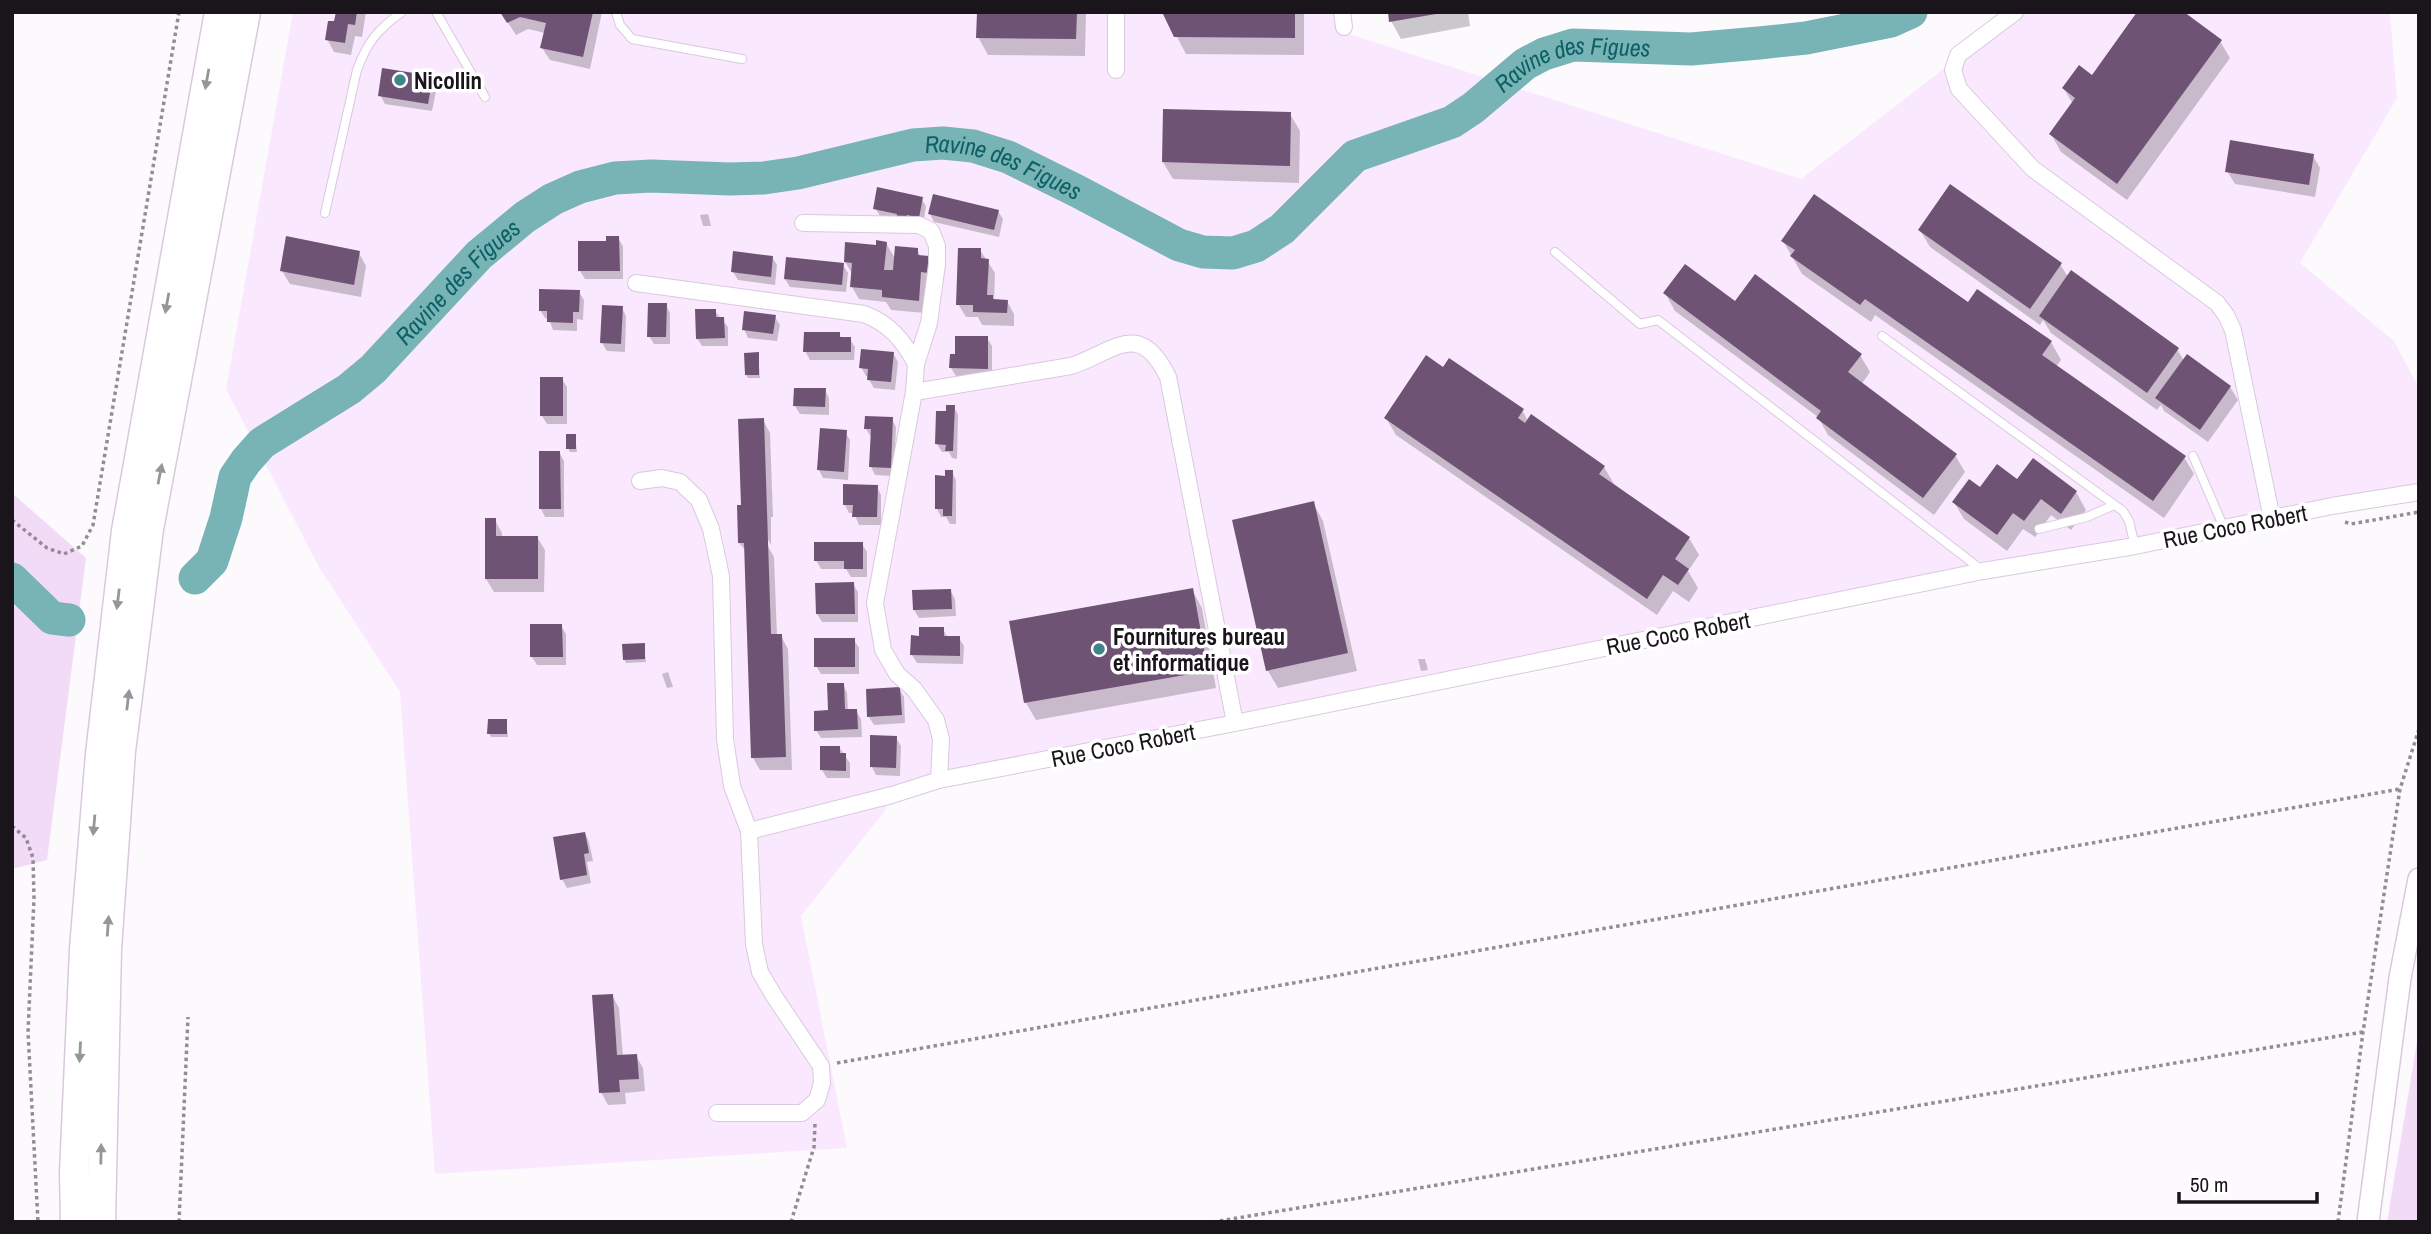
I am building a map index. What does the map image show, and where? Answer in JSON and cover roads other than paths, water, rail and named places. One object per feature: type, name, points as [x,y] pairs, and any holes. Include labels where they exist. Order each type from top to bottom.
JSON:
[{"type":"highway","points":[[75,1222],[74,1173],[84,949],[100,754],[126,531],[219,12]]},
{"type":"highway","points":[[102,1222],[107,949],[121,751],[149,529],[246,12]]},
{"type":"street","points":[[1116,12],[1116,71]]},
{"type":"street","points":[[2015,12],[1958,55],[1953,70],[1959,89],[2033,169],[2217,303],[2227,315],[2233,330],[2272,519]]},
{"type":"street","points":[[803,223],[919,225],[931,231],[937,246],[929,323],[916,364],[914,392],[875,603],[883,650],[897,674],[914,689],[936,720],[941,739],[939,780]]},
{"type":"street","points":[[636,283],[864,314],[881,321],[896,333],[916,364]]},
{"type":"street","points":[[914,392],[1071,366],[1115,345],[1130,343],[1146,348],[1159,358],[1168,377],[1235,723]]},
{"type":"street","points":[[640,481],[662,478],[680,482],[699,500],[711,530],[721,576],[725,739],[732,786],[749,831],[754,944],[760,972],[821,1066],[822,1083],[817,1100],[802,1113],[717,1113]]},
{"type":"street","name":"Rue Coco Robert","points":[[749,831],[892,795],[939,780],[1235,723],[1983,571],[2135,546],[2419,492]]},
{"type":"street","points":[[2368,1222],[2400,978],[2419,879]]},
{"type":"lane","points":[[324,213],[365,48],[379,29],[402,12]]},
{"type":"lane","points":[[436,12],[485,97]]},
{"type":"lane","points":[[616,12],[620,25],[632,39],[742,59]]},
{"type":"lane","points":[[1555,252],[1640,324],[1658,320],[1983,571]]},
{"type":"lane","points":[[1882,336],[2123,511],[2129,521],[2135,546]]},
{"type":"lane","points":[[2193,456],[2224,528]]},
{"type":"lane","points":[[2039,529],[2087,517],[2115,505]]},
{"type":"waterway","name":"Ravine des Figues","points":[[195,578],[212,561],[226,518],[235,477],[262,443],[349,389],[373,369],[479,255],[525,217],[553,199],[580,187],[615,178],[651,176],[764,178],[798,173],[913,145],[943,143],[973,146],[1008,157],[1179,245],[1203,252],[1233,253],[1256,246],[1282,229],[1355,156],[1452,122],[1473,108],[1525,64],[1544,54],[1573,45],[1691,49],[1806,38],[1891,21],[1911,12]]},
{"type":"waterway","name":"Ravine des Figues","points":[[12,579],[52,618],[69,620]]},
{"type":"place","name":"Nicollin","points":[[400,80]]},
{"type":"place","name":"Fournitures bureau et informatique","points":[[1099,649]]}]
